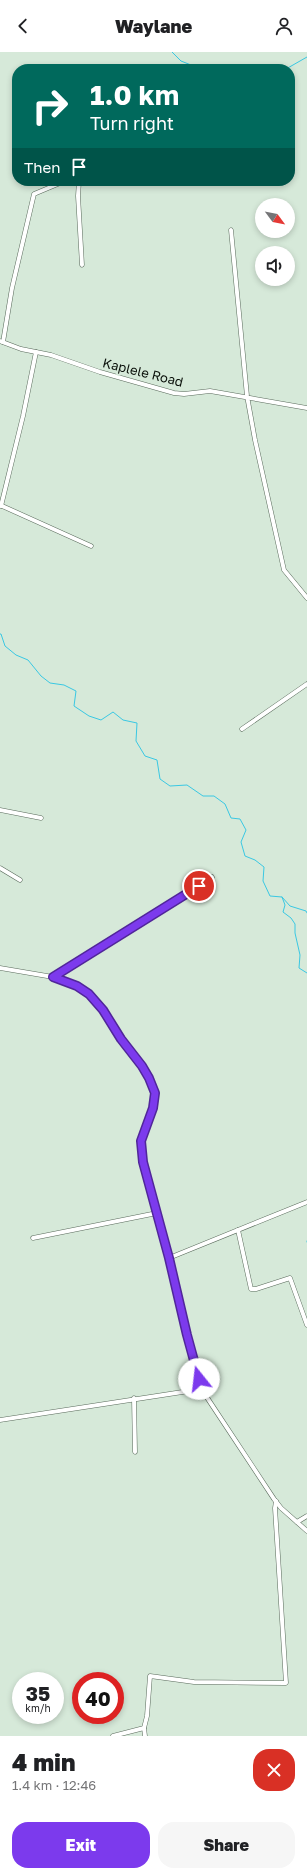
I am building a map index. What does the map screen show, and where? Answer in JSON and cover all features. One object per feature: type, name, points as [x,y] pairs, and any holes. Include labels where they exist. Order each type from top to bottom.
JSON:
[{"type":"street","points":[[2,342],[33,197],[35,193],[52,186]]},
{"type":"street","points":[[79,186],[82,265]]},
{"type":"street","points":[[231,230],[246,396],[283,568],[307,598]]},
{"type":"street","name":"Kaplele Road","points":[[2,342],[21,350],[51,355],[100,372],[174,393],[184,394],[210,391],[246,396],[307,408]]},
{"type":"street","points":[[36,352],[23,416],[0,506],[91,546]]},
{"type":"street","points":[[242,729],[307,684]]},
{"type":"street","points":[[0,810],[41,818]]},
{"type":"street","points":[[0,868],[20,880]]},
{"type":"street","points":[[53,977],[212,877]]},
{"type":"street","points":[[0,968],[53,977],[77,986],[89,994],[103,1010],[121,1039],[149,1078],[155,1093],[155,1100],[143,1132],[142,1152],[187,1335],[202,1389],[276,1501],[307,1531]]},
{"type":"street","points":[[169,1258],[307,1202]]},
{"type":"street","points":[[33,1238],[157,1213]]},
{"type":"street","points":[[238,1230],[251,1289],[290,1278],[307,1325]]},
{"type":"street","points":[[0,1420],[134,1398],[202,1389]]},
{"type":"street","points":[[134,1398],[135,1452]]},
{"type":"street","points":[[145,1736],[144,1728],[147,1716],[150,1676],[194,1682],[286,1683],[279,1588],[275,1508],[276,1501]]},
{"type":"street","points":[[297,1522],[307,1516]]},
{"type":"street","points":[[113,1736],[144,1728]]},
{"type":"waterway","points":[[172,52],[181,61],[188,64]]},
{"type":"waterway","points":[[295,64],[307,57]]},
{"type":"waterway","points":[[0,634],[5,646],[16,655],[28,660],[41,676],[50,683],[64,685],[76,691],[74,706],[89,716],[101,720],[113,712],[123,720],[137,723],[136,741],[145,756],[157,760],[160,779],[170,786],[187,785],[203,796],[214,796],[225,804],[231,818],[240,819],[246,830],[241,842],[245,856],[255,860],[264,867],[263,881],[270,896],[282,897],[290,906],[306,911],[307,913]]},
{"type":"waterway","points":[[282,897],[285,905],[283,912],[291,918],[295,924],[295,933],[300,955],[299,968],[307,973]]},
{"type":"route","points":[[199,886],[53,977],[77,986],[89,994],[103,1010],[130,1052],[142,1066],[155,1093],[153,1108],[141,1141],[143,1162],[199,1379]]}]
